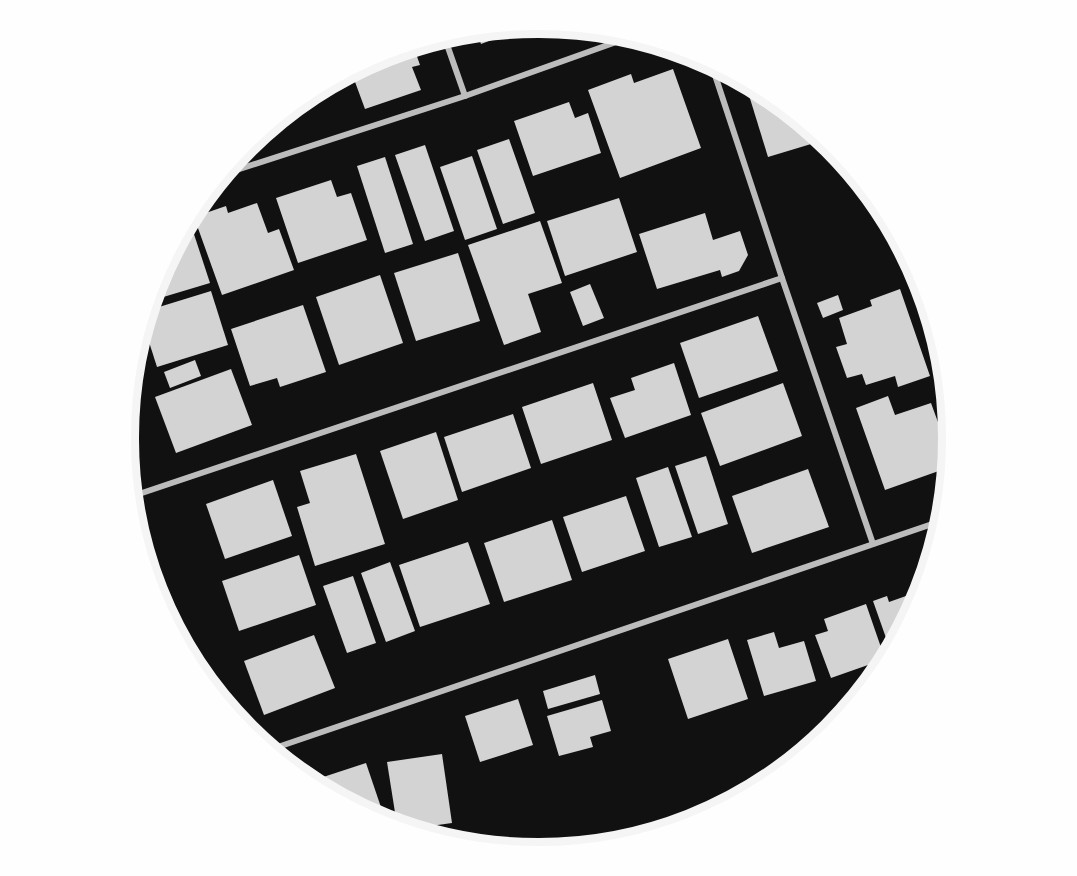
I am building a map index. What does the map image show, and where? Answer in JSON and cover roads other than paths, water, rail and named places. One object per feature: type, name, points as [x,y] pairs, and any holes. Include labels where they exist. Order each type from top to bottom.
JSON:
[{"type":"street","points":[[237,170],[465,96],[616,42]]},
{"type":"street","points":[[447,45],[465,96]]},
{"type":"street","points":[[715,75],[873,544]]},
{"type":"street","points":[[139,494],[782,278]]},
{"type":"street","points":[[279,747],[932,524]]}]
